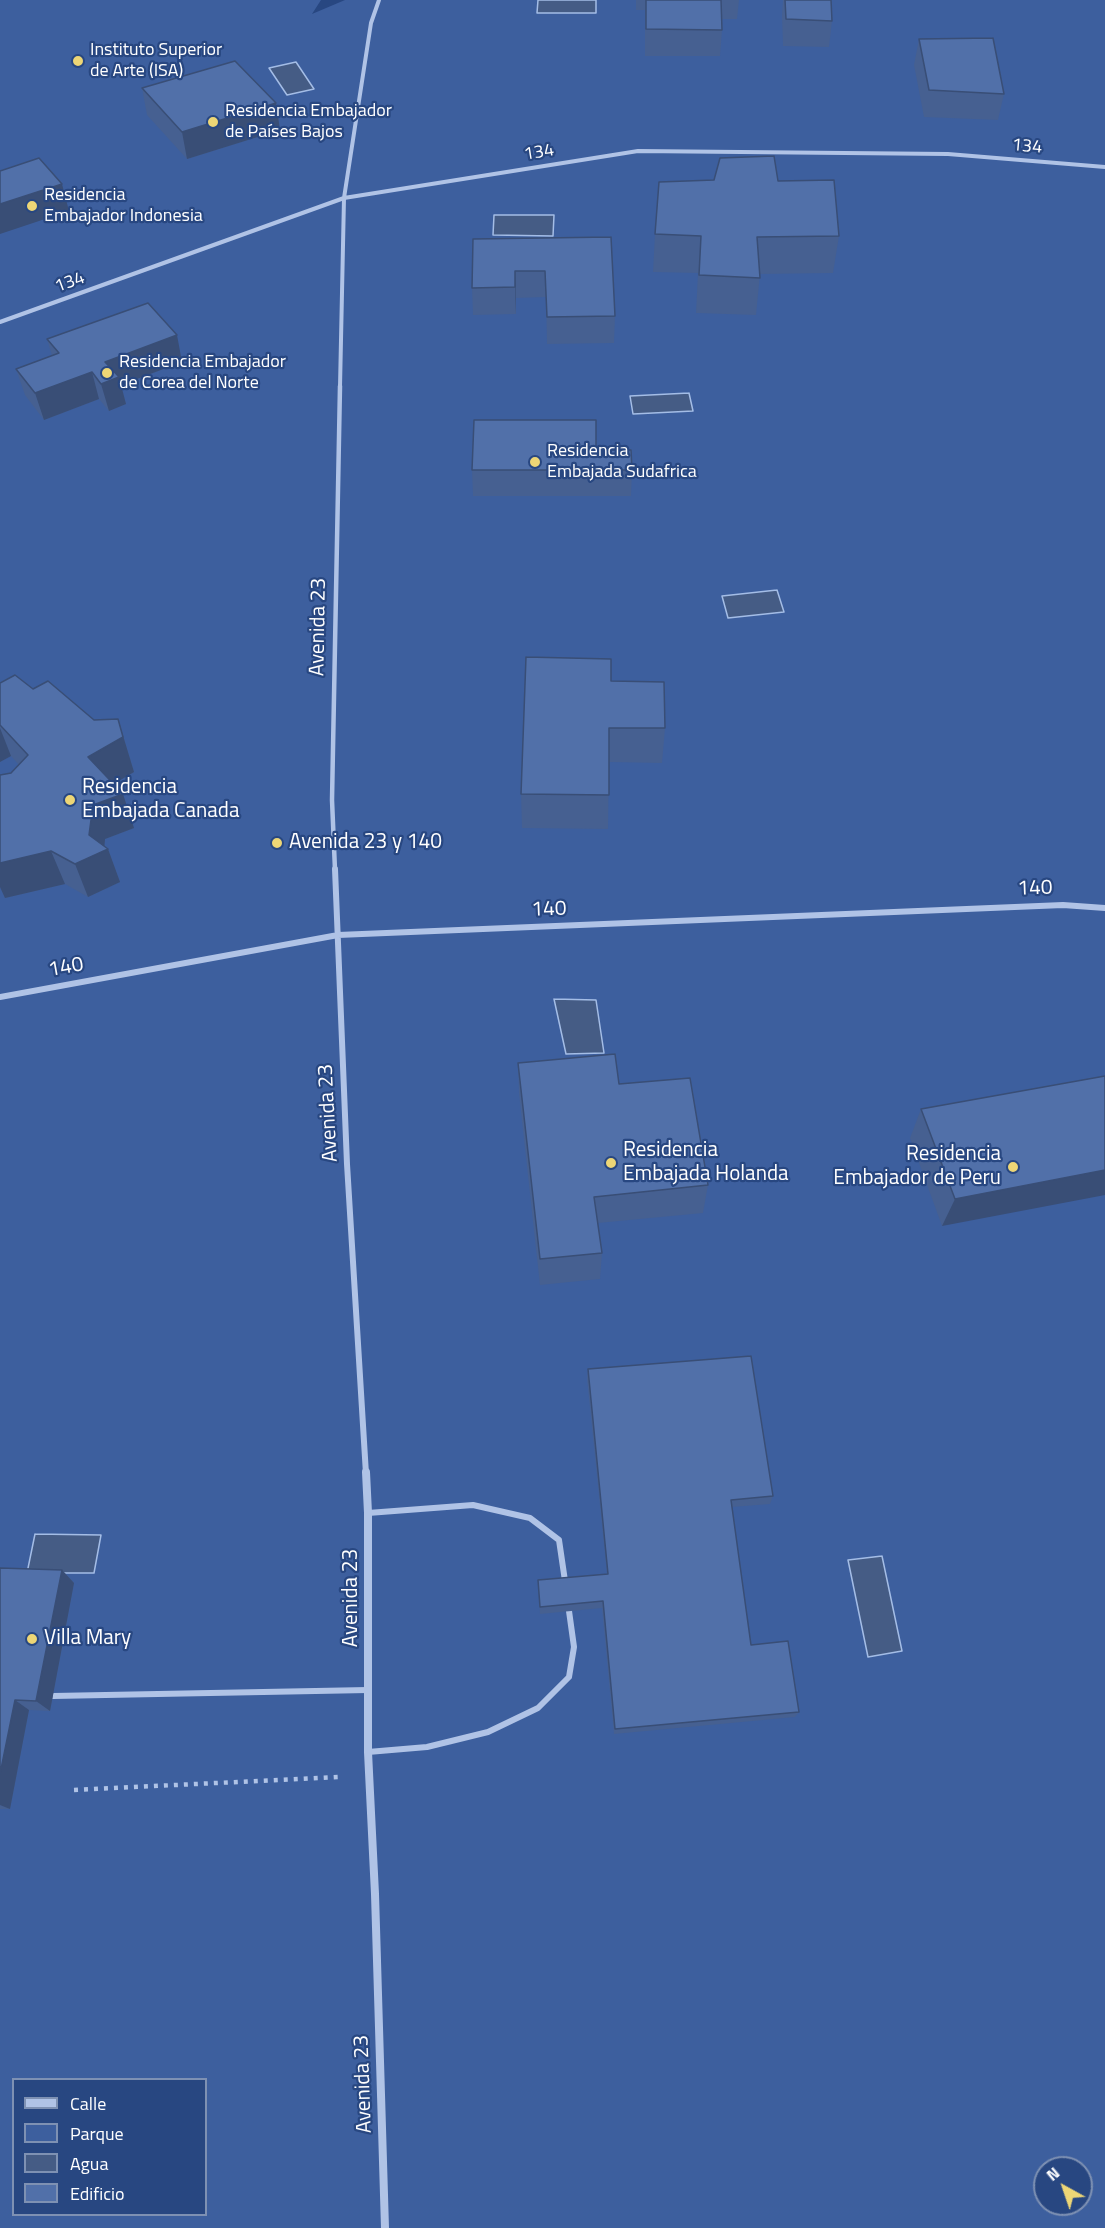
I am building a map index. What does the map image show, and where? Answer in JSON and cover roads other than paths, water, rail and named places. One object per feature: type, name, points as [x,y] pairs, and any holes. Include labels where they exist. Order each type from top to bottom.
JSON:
[{"type":"street","name":"Avenida 23","points":[[379,0],[371,23],[344,198],[332,800],[347,1164],[368,1513],[368,1752],[375,1894],[385,2228]]},
{"type":"street","name":"134","points":[[0,322],[344,198],[639,151],[948,154],[1105,167]]},
{"type":"street","name":"140","points":[[0,997],[338,935],[1063,905],[1105,908]]},
{"type":"lane","points":[[368,1513],[473,1505],[530,1518],[559,1540],[566,1584]]},
{"type":"lane","points":[[368,1752],[427,1747],[488,1732],[538,1708],[569,1677],[574,1647],[569,1611]]},
{"type":"lane","points":[[53,1696],[368,1690]]},
{"type":"water","points":[[538,0],[596,0],[596,13],[537,13]]},
{"type":"water","points":[[296,62],[314,89],[287,95],[269,68]]},
{"type":"water","points":[[494,215],[554,215],[553,236],[493,235]]},
{"type":"water","points":[[689,393],[693,411],[633,414],[630,396]]},
{"type":"water","points":[[777,590],[784,612],[728,618],[722,596]]},
{"type":"water","points":[[554,999],[596,1000],[604,1053],[566,1054]]},
{"type":"water","points":[[35,1534],[101,1535],[94,1573],[27,1573]]},
{"type":"water","points":[[882,1556],[902,1651],[868,1657],[848,1560]]},
{"type":"place","name":"Instituto Superior de Arte (ISA)","points":[[78,61]]},
{"type":"place","name":"Residencia Embajador de Países Bajos","points":[[213,122]]},
{"type":"place","name":"Residencia Embajador Indonesia","points":[[32,206]]},
{"type":"place","name":"Residencia Embajador de Corea del Norte","points":[[107,373]]},
{"type":"place","name":"Residencia Embajada Sudafrica","points":[[535,462]]},
{"type":"place","name":"Residencia Embajada Canada","points":[[70,800]]},
{"type":"place","name":"Avenida 23 y 140","points":[[277,843]]},
{"type":"place","name":"Residencia Embajada Holanda","points":[[611,1163]]},
{"type":"place","name":"Residencia Embajador de Peru","points":[[1013,1167]]},
{"type":"place","name":"Villa Mary","points":[[32,1639]]}]
